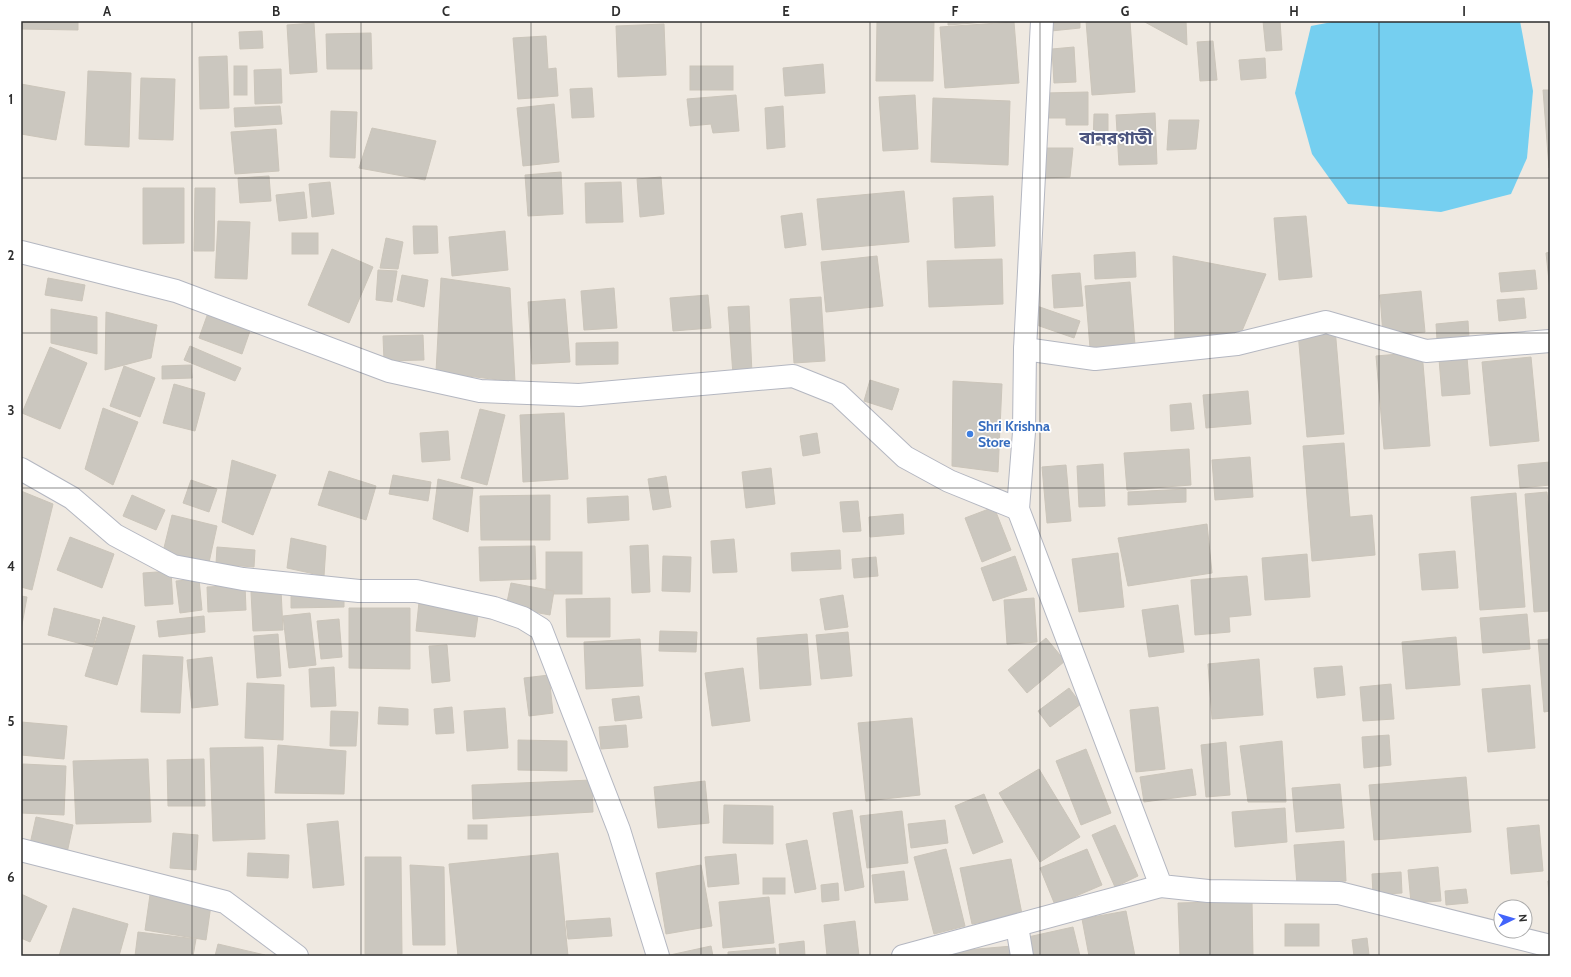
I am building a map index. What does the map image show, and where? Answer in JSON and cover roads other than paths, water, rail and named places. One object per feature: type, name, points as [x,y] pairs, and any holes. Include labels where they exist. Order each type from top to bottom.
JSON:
[{"type":"street","points":[[1042,21],[1025,349],[1024,432],[1018,509],[1161,886]]},
{"type":"street","points":[[21,252],[176,291],[389,371],[480,391],[579,394],[793,376],[838,394],[904,458],[949,481],[1018,509]]},
{"type":"street","points":[[1025,349],[1095,359],[1237,344],[1326,322],[1426,350],[1550,341]]},
{"type":"street","points":[[21,469],[72,498],[115,535],[173,566],[243,579],[359,591],[416,591],[494,608],[523,618],[541,629],[619,830],[658,956]]},
{"type":"street","points":[[21,850],[225,902],[291,954]]},
{"type":"street","points":[[903,956],[1161,886],[1208,891],[1339,893],[1550,946]]},
{"type":"street","points":[[1017,926],[1022,956]]},
{"type":"water","points":[[1337,21],[1520,21],[1533,91],[1527,158],[1511,194],[1441,212],[1348,204],[1312,154],[1295,93],[1311,26]]},
{"type":"place","name":"Shri Krishna Store","points":[[970,434]]},
{"type":"district","name":"বানরগাতী","points":[[1116,138]]}]
